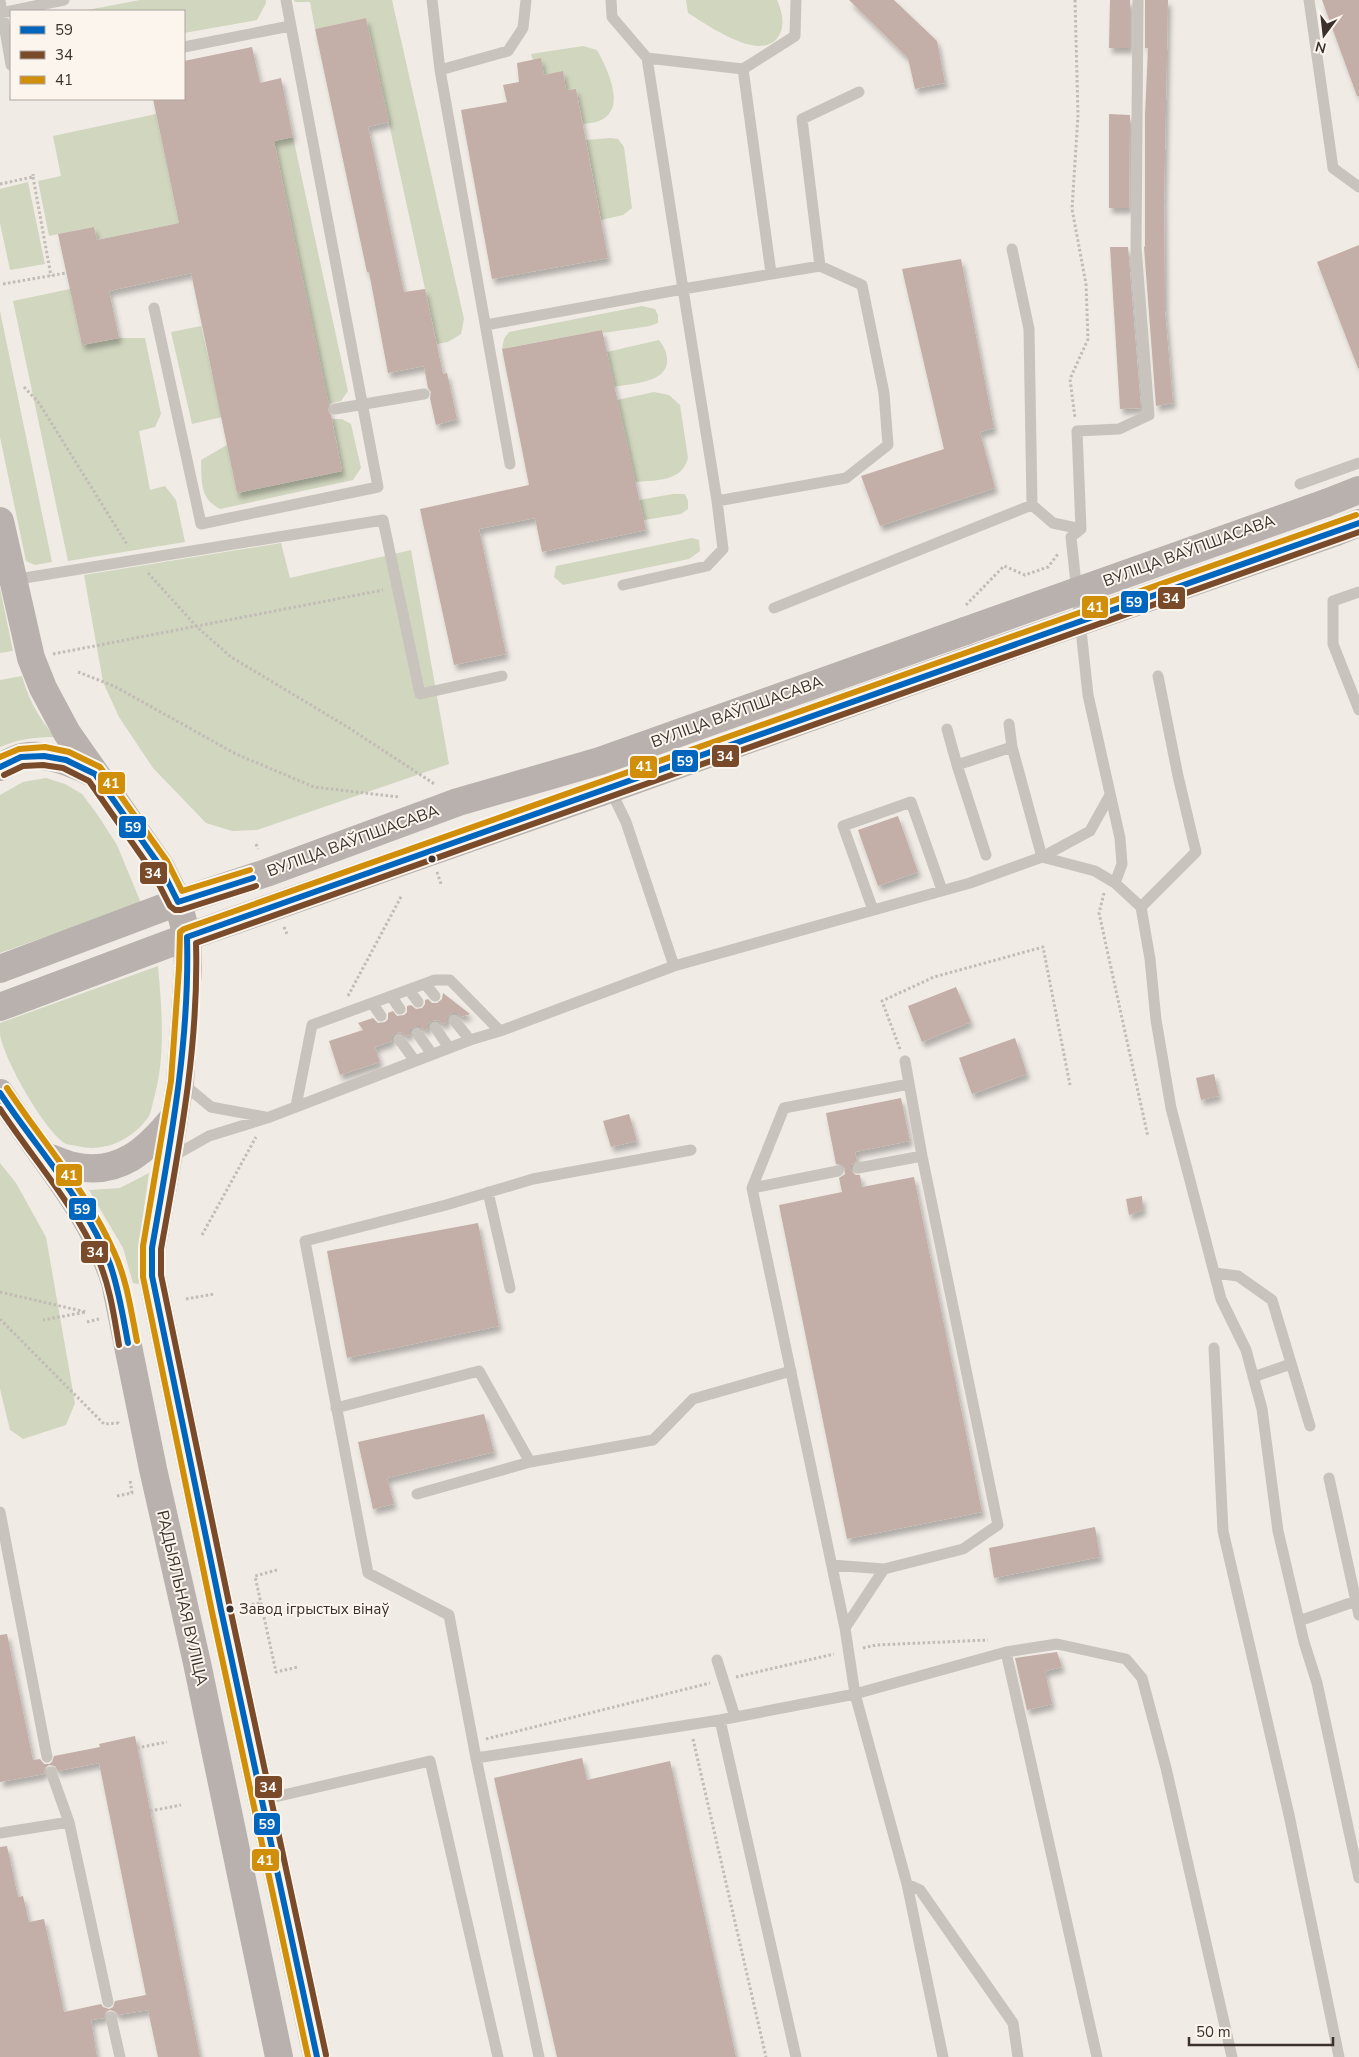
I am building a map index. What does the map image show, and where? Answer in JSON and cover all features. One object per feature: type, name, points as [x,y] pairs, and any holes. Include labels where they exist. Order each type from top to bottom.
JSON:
[{"type":"main road","name":"ВУЛІЦА ВАЎПШАСАВА","points":[[0,969],[178,902],[266,874],[458,802],[600,761],[965,619],[1359,490]]},
{"type":"main road","points":[[0,521],[31,658],[43,688],[67,733],[160,866],[178,902],[188,936],[188,968],[180,1082],[152,1248],[152,1276],[317,2057]]},
{"type":"main road","name":"ВУЛІЦА ВАЎПШАСАВА","points":[[0,1006],[188,936],[1348,528]]},
{"type":"main road","points":[[0,767],[21,757],[44,756],[66,760],[94,774]]},
{"type":"main road","name":"РАДЫЯЛЬНАЯ ВУЛІЦА","points":[[0,1093],[93,1227],[107,1256],[115,1282],[153,1469],[197,1664],[279,2057]]},
{"type":"main road","points":[[44,1156],[74,1166],[96,1169],[121,1164],[140,1154],[155,1141],[174,1118]]},
{"type":"lane","points":[[16,10],[64,0]]},
{"type":"lane","points":[[154,308],[200,524],[378,487],[286,0]]},
{"type":"lane","points":[[432,0],[440,70],[510,464]]},
{"type":"lane","points":[[440,70],[508,51],[523,28],[526,0]]},
{"type":"lane","points":[[611,0],[612,17],[647,58],[717,500],[723,549],[707,566],[623,585]]},
{"type":"lane","points":[[647,58],[743,69],[795,36],[796,0]]},
{"type":"lane","points":[[1081,529],[1077,431],[1119,429],[1149,415],[1136,247],[1138,0]]},
{"type":"lane","points":[[1310,0],[1333,168],[1359,187]]},
{"type":"lane","points":[[0,1],[10,60]]},
{"type":"lane","points":[[185,47],[290,26]]},
{"type":"lane","points":[[743,69],[770,273]]},
{"type":"lane","points":[[820,266],[802,119],[859,92]]},
{"type":"lane","points":[[1012,249],[1029,329],[1032,505],[1053,523],[1081,529]]},
{"type":"lane","points":[[486,325],[770,273],[820,266],[862,285],[884,393],[888,445],[846,478],[717,500]]},
{"type":"lane","points":[[335,410],[424,394]]},
{"type":"lane","points":[[1300,484],[1359,463]]},
{"type":"lane","points":[[774,608],[1032,505]]},
{"type":"lane","points":[[12,580],[383,520],[420,694],[502,676]]},
{"type":"lane","points":[[1081,529],[1071,537],[1088,695],[1120,838],[1122,864],[1111,881]]},
{"type":"lane","points":[[1359,592],[1333,601],[1333,644],[1359,710]]},
{"type":"lane","points":[[1141,907],[1196,852],[1178,776],[1158,676]]},
{"type":"lane","points":[[1009,724],[1012,747],[1042,856]]},
{"type":"lane","points":[[947,729],[986,855]]},
{"type":"lane","points":[[957,765],[1012,747]]},
{"type":"lane","points":[[610,789],[626,822],[674,966]]},
{"type":"lane","points":[[168,1158],[209,1136],[267,1118],[432,1054],[500,1031],[674,966],[970,882],[1042,856],[1090,831],[1110,795]]},
{"type":"lane","points":[[873,910],[843,826],[911,802],[942,890]]},
{"type":"lane","points":[[1042,856],[1095,871],[1111,881],[1141,907],[1150,959],[1156,1020],[1171,1108],[1222,1299],[1246,1350],[1262,1409],[1278,1531],[1299,1622],[1317,1684],[1359,1878]]},
{"type":"lane","points":[[296,1106],[312,1025],[435,980],[450,980],[500,1031]]},
{"type":"lane","points":[[425,984],[435,996]]},
{"type":"lane","points":[[409,990],[418,1002]]},
{"type":"lane","points":[[391,996],[400,1009]]},
{"type":"lane","points":[[372,1003],[381,1016]]},
{"type":"lane","points":[[454,1020],[470,1040]]},
{"type":"lane","points":[[434,1026],[449,1048]]},
{"type":"lane","points":[[417,1033],[432,1054]]},
{"type":"lane","points":[[399,1039],[415,1061]]},
{"type":"lane","points":[[832,1565],[884,1569],[963,1549],[998,1525],[922,1156],[905,1062]]},
{"type":"lane","points":[[180,1082],[211,1107],[267,1118]]},
{"type":"lane","points":[[909,1084],[784,1108],[752,1188],[845,1628],[855,1694],[906,1884],[943,2057]]},
{"type":"lane","points":[[539,2057],[476,1758],[449,1615],[368,1573],[305,1241],[446,1206],[533,1179],[691,1150]]},
{"type":"lane","points":[[858,1168],[922,1156]]},
{"type":"lane","points":[[752,1188],[838,1172]]},
{"type":"lane","points":[[488,1192],[510,1288]]},
{"type":"lane","points":[[1215,1273],[1238,1276],[1272,1300],[1310,1426]]},
{"type":"lane","points":[[1214,1348],[1223,1531],[1289,1814],[1339,2057]]},
{"type":"lane","points":[[1253,1377],[1292,1364]]},
{"type":"lane","points":[[336,1408],[479,1371],[530,1462]]},
{"type":"lane","points":[[417,1494],[530,1462],[653,1440],[693,1399],[791,1371]]},
{"type":"lane","points":[[1329,1478],[1359,1615]]},
{"type":"lane","points":[[0,1512],[47,1758]]},
{"type":"lane","points":[[845,1628],[884,1569]]},
{"type":"lane","points":[[1299,1622],[1356,1601]]},
{"type":"lane","points":[[476,1758],[720,1720],[855,1694],[1006,1652],[1057,1644],[1126,1659],[1142,1678],[1166,1768],[1232,2057]]},
{"type":"lane","points":[[1006,1652],[1097,2057]]},
{"type":"lane","points":[[717,1660],[735,1716]]},
{"type":"lane","points":[[720,1720],[796,2057]]},
{"type":"lane","points":[[262,1800],[430,1761],[498,2057]]},
{"type":"lane","points":[[51,1772],[69,1822],[108,2002]]},
{"type":"lane","points":[[0,1833],[69,1822]]},
{"type":"lane","points":[[906,1884],[920,1890],[1014,2023],[1018,2057]]},
{"type":"lane","points":[[111,2017],[120,2057]]},
{"type":"path","points":[[1075,0],[1078,115],[1072,208],[1086,284],[1088,339],[1070,379],[1077,431]]},
{"type":"path","points":[[0,184],[33,175],[51,276]]},
{"type":"path","points":[[3,284],[66,273]]},
{"type":"path","points":[[24,387],[39,403],[136,560],[197,627],[231,657],[349,728],[436,785]]},
{"type":"path","points":[[965,619],[1004,566],[1025,575],[1048,567],[1071,537]]},
{"type":"path","points":[[52,654],[398,587]]},
{"type":"path","points":[[78,672],[114,686],[236,754],[314,787],[399,797]]},
{"type":"path","points":[[256,844],[258,849]]},
{"type":"path","points":[[1111,881],[1100,913],[1148,1137]]},
{"type":"path","points":[[337,1016],[402,895]]},
{"type":"path","points":[[284,926],[287,934]]},
{"type":"path","points":[[905,1062],[882,1001],[934,977],[1043,947],[1070,1085]]},
{"type":"path","points":[[202,1235],[267,1118]]},
{"type":"path","points":[[0,1292],[86,1312],[43,1320]]},
{"type":"path","points":[[186,1299],[214,1294]]},
{"type":"path","points":[[0,1319],[104,1424],[118,1423],[120,1431]]},
{"type":"path","points":[[117,1496],[132,1493],[128,1474]]},
{"type":"path","points":[[277,1570],[255,1576],[264,1620],[276,1672],[298,1667]]},
{"type":"path","points":[[473,1741],[876,1645],[1001,1640],[1006,1652]]},
{"type":"path","points":[[690,1725],[766,2057]]},
{"type":"path","points":[[137,1748],[167,1742]]},
{"type":"path","points":[[150,1811],[181,1806]]},
{"type":"green space","points":[[140,0],[266,0],[257,20],[185,33],[185,10],[87,10]]},
{"type":"green space","points":[[294,0],[392,0],[464,319],[461,334],[448,342],[437,344],[366,18],[315,29],[310,2],[295,2]]},
{"type":"green space","points":[[686,0],[777,0],[782,14],[782,28],[778,37],[770,44],[759,46],[747,44],[721,33],[688,13]]},
{"type":"green space","points":[[583,46],[597,50],[610,77],[614,98],[608,116],[597,122],[583,124],[576,89],[566,90],[563,72],[544,75],[541,59],[533,60],[531,54]]},
{"type":"green space","points":[[156,114],[179,223],[97,240],[94,227],[49,236],[38,181],[61,176],[53,136]]},
{"type":"green space","points":[[293,137],[348,391],[341,401],[328,404],[274,141]]},
{"type":"green space","points":[[618,139],[624,147],[632,208],[623,215],[601,220],[586,140]]},
{"type":"green space","points":[[28,182],[45,264],[10,270],[0,223],[0,189]]},
{"type":"green space","points":[[70,289],[82,345],[119,338],[145,338],[161,414],[155,427],[139,431],[150,490],[165,486],[176,500],[185,542],[68,561],[13,301]]},
{"type":"green space","points":[[642,306],[655,309],[658,315],[658,323],[650,326],[603,333],[602,330],[502,349],[504,339],[509,332]]},
{"type":"green space","points":[[0,311],[52,562],[35,565],[26,561],[0,437]]},
{"type":"green space","points":[[201,326],[222,417],[192,424],[171,332]]},
{"type":"green space","points":[[659,340],[667,358],[663,373],[639,383],[614,387],[607,352]]},
{"type":"green space","points":[[654,392],[669,395],[680,405],[688,458],[685,466],[674,476],[659,480],[635,482],[617,400]]},
{"type":"green space","points":[[332,419],[342,419],[351,424],[361,468],[353,480],[220,509],[208,500],[203,488],[201,460],[227,445],[237,493],[342,471]]},
{"type":"green space","points":[[673,494],[685,494],[688,501],[688,509],[681,514],[644,520],[639,500]]},
{"type":"green space","points":[[692,538],[699,540],[700,551],[689,559],[563,585],[554,577],[556,566]]},
{"type":"green space","points":[[281,543],[290,578],[411,550],[449,764],[257,830],[232,831],[206,823],[153,768],[119,717],[103,682],[84,575]]},
{"type":"green space","points":[[0,588],[13,651],[0,653]]},
{"type":"green space","points":[[22,676],[35,709],[55,737],[27,739],[0,747],[0,680]]},
{"type":"green space","points":[[46,778],[65,784],[82,794],[117,845],[141,903],[0,953],[0,795],[23,782]]},
{"type":"green space","points":[[158,966],[162,1017],[160,1069],[149,1116],[135,1132],[117,1143],[97,1148],[66,1144],[47,1125],[26,1094],[3,1045],[0,1023]]},
{"type":"green space","points":[[0,1163],[16,1183],[46,1237],[75,1403],[66,1425],[23,1439],[10,1430],[0,1389]]},
{"type":"green space","points":[[149,1173],[139,1243],[141,1280],[138,1284],[133,1283],[123,1248],[89,1190],[120,1188]]},
{"type":"building","points":[[849,0],[894,0],[937,41],[945,83],[915,89],[908,58]]},
{"type":"building","points":[[1110,0],[1130,0],[1130,48],[1109,48]]},
{"type":"building","points":[[1145,0],[1168,0],[1164,201],[1165,311],[1173,403],[1156,406],[1144,247],[1145,115],[1148,48],[1145,48]]},
{"type":"building","points":[[1322,0],[1359,0],[1359,96],[1357,96]]},
{"type":"building","points":[[366,18],[389,122],[368,127],[404,292],[425,289],[443,374],[447,373],[457,419],[436,425],[430,398],[431,392],[428,388],[424,366],[388,373],[369,272],[367,272],[315,29]]},
{"type":"building","points":[[252,47],[260,83],[281,78],[293,137],[274,141],[329,405],[328,411],[331,415],[342,471],[237,493],[191,273],[109,291],[119,338],[82,345],[58,234],[94,227],[97,240],[179,223],[153,100],[185,100],[185,61]]},
{"type":"building","points":[[541,58],[544,75],[563,71],[566,90],[576,89],[608,258],[492,279],[461,110],[507,102],[503,85],[519,82],[517,63]]},
{"type":"building","points":[[1109,114],[1130,115],[1129,208],[1109,208]]},
{"type":"building","points":[[1359,245],[1359,368],[1358,368],[1317,262]]},
{"type":"building","points":[[1110,247],[1128,247],[1141,408],[1120,409]]},
{"type":"building","points":[[961,259],[994,428],[980,432],[995,488],[880,526],[861,476],[944,449],[902,269]]},
{"type":"building","points":[[602,330],[646,530],[542,552],[535,518],[479,529],[506,654],[454,665],[420,509],[529,485],[502,349]]},
{"type":"building","points":[[898,816],[918,872],[878,886],[858,830]]},
{"type":"building","points":[[956,987],[971,1022],[922,1042],[908,1006]]},
{"type":"building","points":[[443,993],[470,1014],[461,1017],[457,1013],[452,1013],[447,1017],[447,1022],[442,1024],[438,1020],[431,1021],[428,1024],[428,1029],[424,1030],[421,1026],[416,1026],[410,1029],[410,1035],[406,1036],[402,1032],[395,1033],[392,1036],[392,1041],[375,1047],[380,1062],[340,1075],[329,1041],[363,1030],[358,1023],[373,1018],[378,1023],[385,1022],[388,1019],[388,1013],[393,1011],[397,1016],[404,1015],[407,1012],[407,1006],[411,1005],[416,1009],[422,1008],[425,1000],[428,999],[432,1003],[437,1003],[442,999]]},
{"type":"building","points":[[1015,1038],[1027,1074],[972,1094],[959,1058]]},
{"type":"building","points":[[1214,1074],[1219,1096],[1201,1100],[1196,1078]]},
{"type":"building","points":[[901,1098],[910,1141],[855,1152],[857,1161],[851,1165],[851,1170],[855,1175],[860,1175],[862,1187],[914,1177],[982,1512],[847,1539],[779,1205],[842,1192],[839,1178],[845,1174],[845,1169],[841,1164],[836,1164],[826,1113]]},
{"type":"building","points":[[629,1114],[637,1141],[611,1147],[603,1121]]},
{"type":"building","points":[[1142,1196],[1143,1210],[1129,1215],[1126,1199]]},
{"type":"building","points":[[478,1223],[499,1326],[347,1358],[327,1251]]},
{"type":"building","points":[[484,1414],[494,1452],[387,1478],[394,1504],[373,1509],[358,1442]]},
{"type":"building","points":[[1095,1527],[1100,1557],[994,1578],[989,1548]]},
{"type":"building","points":[[7,1634],[33,1760],[40,1759],[44,1764],[49,1764],[54,1756],[100,1747],[99,1744],[135,1736],[200,2057],[158,2057],[148,2010],[118,2015],[110,2010],[106,2012],[104,2018],[91,2020],[97,2057],[0,2057],[0,1847],[7,1846],[18,1897],[23,1896],[29,1922],[44,1919],[64,2012],[101,2004],[109,2009],[113,2007],[115,2001],[146,1995],[99,1763],[58,1771],[55,1766],[49,1765],[45,1768],[44,1774],[0,1782],[0,1635]]},
{"type":"building","points":[[1057,1652],[1062,1667],[1045,1671],[1052,1704],[1027,1710],[1015,1658]]},
{"type":"building","points":[[582,1758],[587,1780],[670,1761],[736,2057],[557,2057],[494,1778]]},
{"type":"transit line","name":"41","points":[[308,2057],[212,1612],[143,1277],[143,1246],[171,1081],[180,932],[1356,515]]},
{"type":"transit line","name":"59","points":[[317,2057],[221,1610],[152,1276],[152,1248],[172,1132],[182,1054],[187,976],[187,937],[1359,523]]},
{"type":"transit line","name":"34","points":[[326,2055],[161,1275],[161,1249],[181,1135],[191,1058],[196,982],[196,943],[1359,532]]},
{"type":"transit line","name":"41","points":[[0,757],[19,749],[45,747],[69,752],[100,767],[167,861],[182,891],[250,870]]},
{"type":"transit line","name":"59","points":[[0,767],[21,757],[44,756],[66,760],[95,774],[160,866],[178,902],[253,878]]},
{"type":"transit line","name":"34","points":[[4,775],[23,766],[43,765],[63,768],[89,781],[152,871],[170,906],[175,910],[181,910],[256,886]]},
{"type":"transit line","name":"41","points":[[7,1088],[78,1188],[103,1230],[122,1274],[137,1341]]},
{"type":"transit line","name":"59","points":[[0,1093],[60,1176],[100,1241],[116,1284],[128,1343]]},
{"type":"transit line","name":"34","points":[[0,1109],[65,1201],[88,1239],[106,1280],[119,1345]]},
{"type":"place","name":"Завод ігрыстых вінаў","points":[[230,1609]]}]
